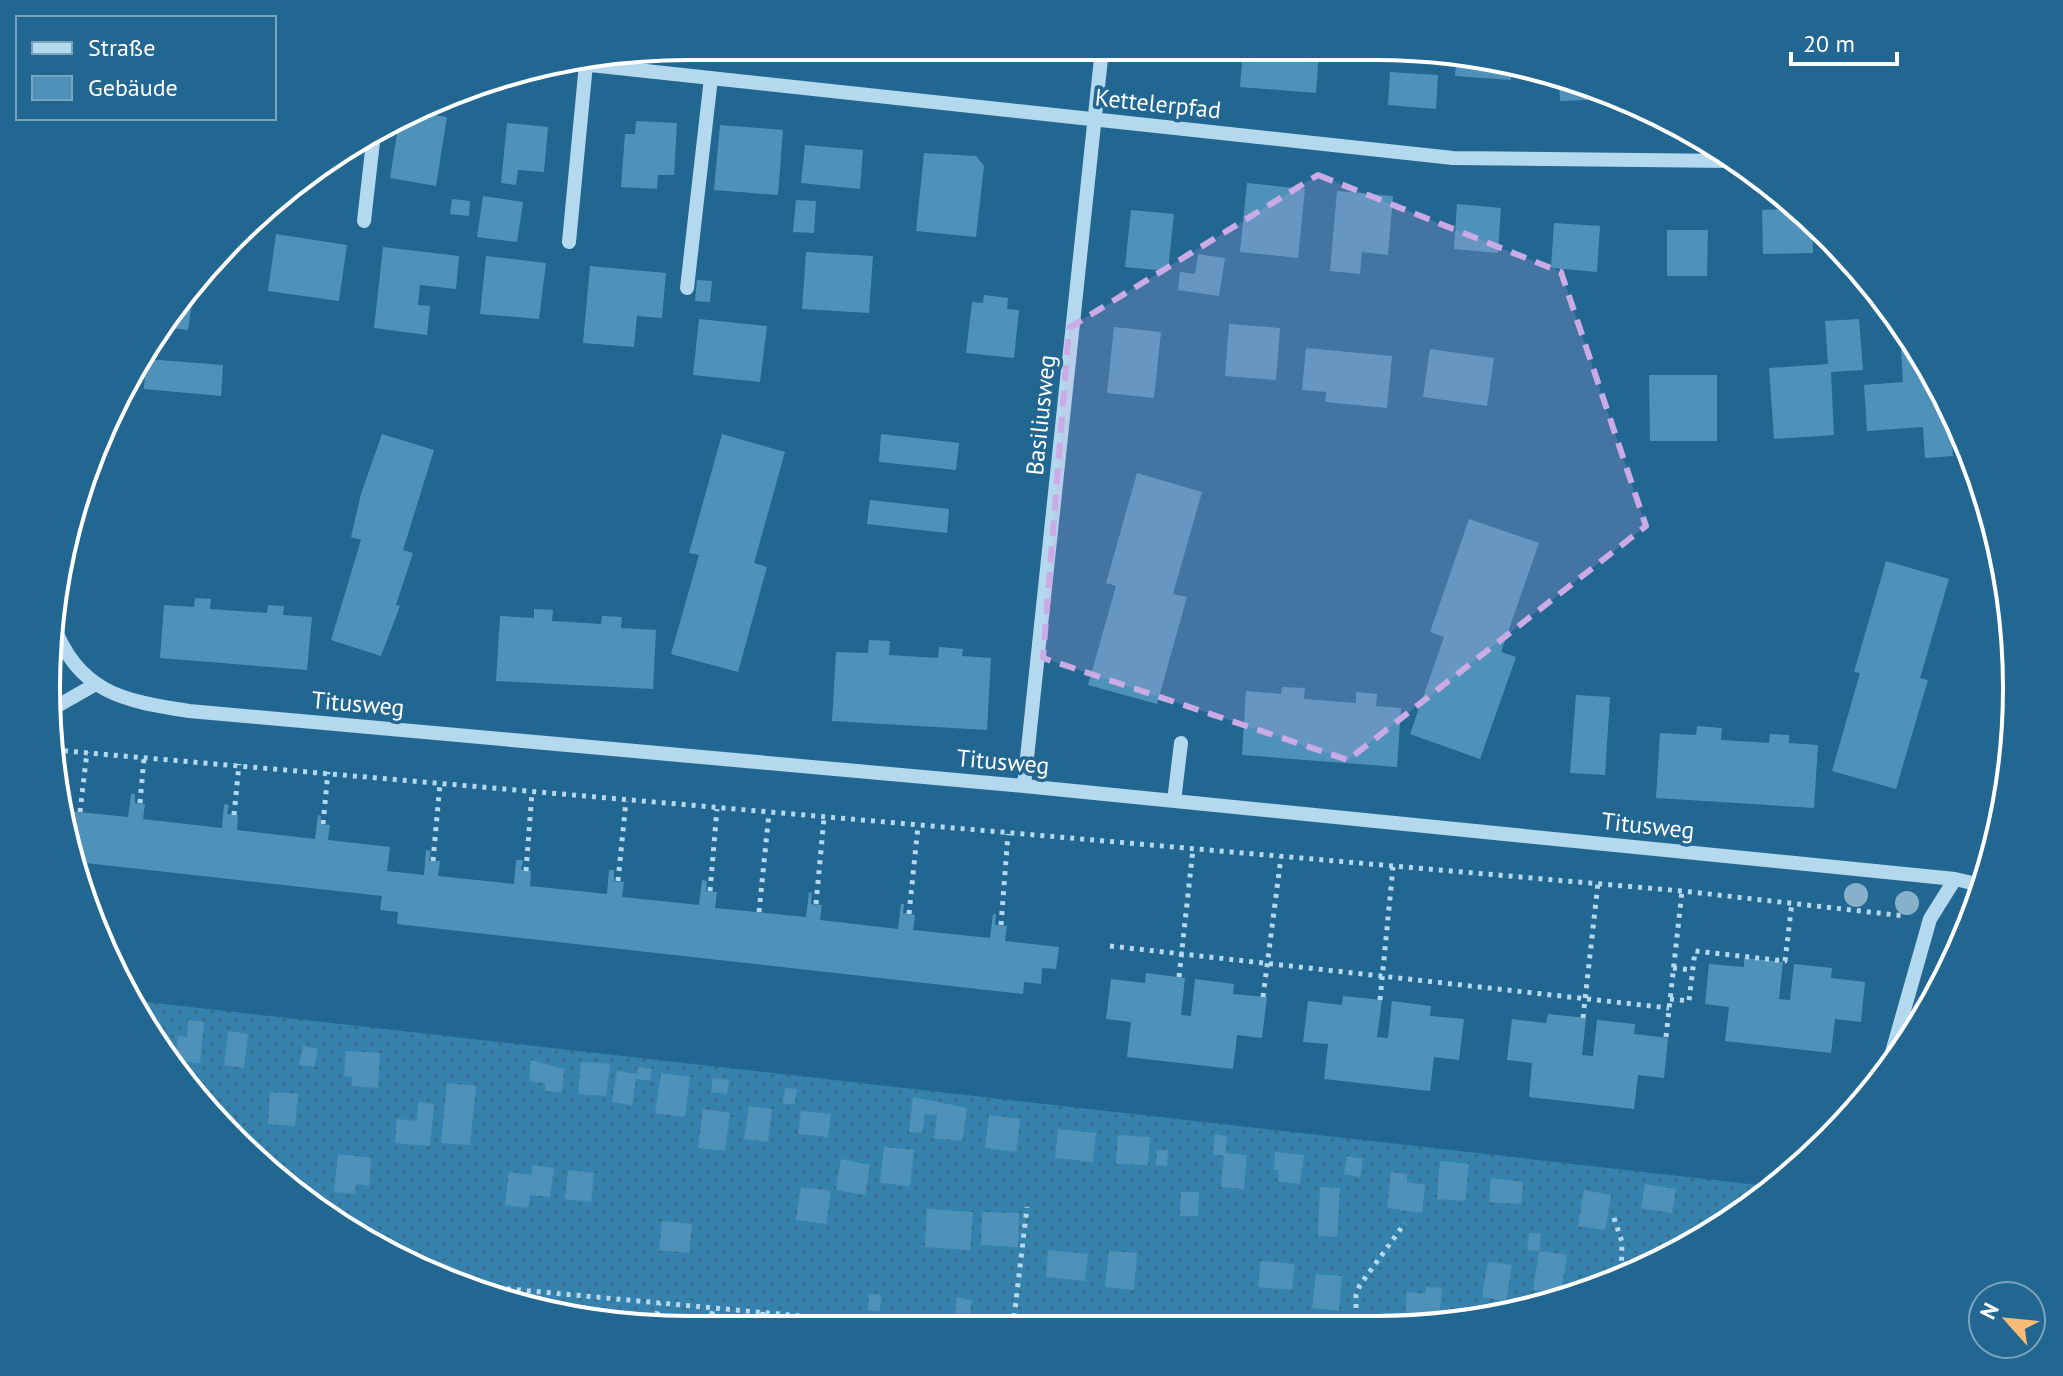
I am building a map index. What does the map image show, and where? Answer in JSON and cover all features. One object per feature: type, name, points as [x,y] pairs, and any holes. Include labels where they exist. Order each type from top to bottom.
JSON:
[{"type":"street","name":"Basiliusweg","points":[[1024,786],[1101,60]]},
{"type":"street","name":"Kettelerpfad","points":[[601,66],[1453,158],[1716,161]]},
{"type":"street","points":[[569,242],[584,69]]},
{"type":"street","points":[[687,288],[711,78]]},
{"type":"street","points":[[364,221],[373,145]]},
{"type":"street","name":"Titusweg","points":[[61,648],[96,684],[128,702],[189,711],[1024,786],[1972,883]]},
{"type":"street","points":[[60,704],[96,684]]},
{"type":"street","points":[[1174,801],[1181,743]]},
{"type":"street","points":[[1896,1038],[1930,919],[1955,879]]},
{"type":"path","points":[[63,751],[1598,883],[1930,919]]},
{"type":"path","points":[[80,812],[87,752]]},
{"type":"path","points":[[140,803],[144,758]]},
{"type":"path","points":[[234,815],[239,764]]},
{"type":"path","points":[[323,824],[328,772]]},
{"type":"path","points":[[433,861],[440,783]]},
{"type":"path","points":[[526,871],[532,792]]},
{"type":"path","points":[[618,881],[626,801]]},
{"type":"path","points":[[710,891],[717,809]]},
{"type":"path","points":[[759,912],[769,813]]},
{"type":"path","points":[[816,904],[824,818]]},
{"type":"path","points":[[909,914],[918,826]]},
{"type":"path","points":[[1001,925],[1008,834]]},
{"type":"path","points":[[1179,977],[1193,849]]},
{"type":"path","points":[[1263,997],[1281,857]]},
{"type":"path","points":[[1380,1000],[1393,867]]},
{"type":"path","points":[[1583,1018],[1598,883]]},
{"type":"path","points":[[1666,1037],[1682,891]]},
{"type":"path","points":[[1670,999],[1689,1001],[1695,951],[1785,961],[1792,902]]},
{"type":"path","points":[[1110,946],[1669,1008]]},
{"type":"path","points":[[1673,968],[1692,970]]},
{"type":"path","points":[[1014,1316],[1027,1207]]},
{"type":"path","points":[[1614,1218],[1622,1242],[1621,1265]]},
{"type":"path","points":[[1356,1316],[1356,1295],[1360,1285],[1405,1223]]},
{"type":"path","points":[[504,1289],[802,1316]]},
{"type":"path","points":[[657,1315],[659,1303]]},
{"type":"path","points":[[712,1316],[713,1308]]},
{"type":"path","points":[[762,1316],[763,1312]]},
{"type":"highlighted area","points":[[1318,175],[1561,272],[1646,526],[1348,760],[1043,658],[1069,328]]},
{"type":"shaded area","points":[[144,1002],[1758,1185],[1689,1232],[1615,1268],[1538,1295],[1457,1311],[1375,1316],[688,1316],[606,1311],[525,1295],[486,1283],[410,1251],[339,1210],[274,1160],[244,1132],[190,1070]]},
{"type":"building","points":[[1242,60],[1318,60],[1316,93],[1240,87]]},
{"type":"building","points":[[1456,65],[1511,75],[1511,80],[1455,76]]},
{"type":"building","points":[[1390,72],[1438,75],[1436,109],[1388,105]]},
{"type":"building","points":[[1559,88],[1594,100],[1560,101]]},
{"type":"building","points":[[433,115],[447,117],[436,186],[390,178],[397,132]]},
{"type":"building","points":[[636,121],[677,123],[674,175],[658,175],[657,189],[621,187],[625,134],[635,134]]},
{"type":"building","points":[[507,123],[548,127],[544,172],[518,170],[516,185],[501,183]]},
{"type":"building","points":[[720,125],[783,130],[778,195],[714,190]]},
{"type":"building","points":[[805,145],[863,150],[860,189],[801,183]]},
{"type":"building","points":[[924,153],[976,156],[984,166],[976,237],[916,231]]},
{"type":"building","points":[[1247,183],[1305,189],[1298,258],[1240,252]]},
{"type":"building","points":[[1337,191],[1393,196],[1388,255],[1362,252],[1360,274],[1330,271]]},
{"type":"building","points":[[483,196],[523,202],[517,242],[477,237]]},
{"type":"building","points":[[452,199],[470,201],[469,216],[450,214]]},
{"type":"building","points":[[796,200],[816,201],[814,233],[793,232]]},
{"type":"building","points":[[1457,204],[1501,208],[1498,253],[1454,249]]},
{"type":"building","points":[[1780,209],[1789,216],[1813,238],[1813,253],[1763,254],[1762,210]]},
{"type":"building","points":[[1131,210],[1174,214],[1168,271],[1125,267]]},
{"type":"building","points":[[1554,223],[1600,226],[1597,272],[1551,268]]},
{"type":"building","points":[[1667,230],[1708,230],[1707,276],[1667,276]]},
{"type":"building","points":[[276,234],[347,245],[339,301],[268,291]]},
{"type":"building","points":[[383,247],[459,256],[456,289],[420,285],[418,305],[430,306],[427,335],[374,328]]},
{"type":"building","points":[[806,252],[873,256],[869,313],[802,309]]},
{"type":"building","points":[[1198,254],[1225,258],[1219,296],[1178,290],[1180,272],[1195,274]]},
{"type":"building","points":[[486,256],[546,263],[539,319],[480,314]]},
{"type":"building","points":[[590,266],[666,273],[662,318],[637,316],[634,347],[583,343]]},
{"type":"building","points":[[697,280],[712,281],[710,302],[695,301]]},
{"type":"building","points":[[984,295],[1008,298],[1007,309],[1019,310],[1014,358],[966,353],[972,302],[983,303]]},
{"type":"building","points":[[192,304],[188,330],[174,328]]},
{"type":"building","points":[[699,319],[767,326],[760,382],[693,375]]},
{"type":"building","points":[[1859,319],[1863,370],[1831,372],[1834,435],[1774,439],[1769,368],[1828,364],[1825,321]]},
{"type":"building","points":[[1229,324],[1280,328],[1276,380],[1225,376]]},
{"type":"building","points":[[1114,327],[1161,332],[1154,398],[1107,393]]},
{"type":"building","points":[[1306,348],[1392,356],[1387,408],[1325,402],[1326,392],[1302,390]]},
{"type":"building","points":[[1901,348],[1938,410],[1952,441],[1953,456],[1925,458],[1923,427],[1867,431],[1864,385],[1903,382]]},
{"type":"building","points":[[1430,349],[1494,358],[1487,406],[1423,397]]},
{"type":"building","points":[[153,360],[223,365],[221,396],[144,389],[145,372]]},
{"type":"building","points":[[1649,375],[1717,375],[1717,441],[1650,441]]},
{"type":"building","points":[[382,434],[434,450],[403,550],[413,553],[396,605],[400,606],[381,656],[331,640],[361,540],[351,537],[361,494]]},
{"type":"building","points":[[722,434],[785,452],[754,563],[767,567],[738,672],[671,654],[699,555],[689,553]]},
{"type":"building","points":[[881,434],[959,443],[956,470],[879,462]]},
{"type":"building","points":[[1137,473],[1202,492],[1173,594],[1187,597],[1157,704],[1088,685],[1116,586],[1106,583]]},
{"type":"building","points":[[870,500],[949,509],[947,533],[867,524]]},
{"type":"building","points":[[1469,519],[1539,543],[1501,652],[1516,657],[1480,759],[1410,734],[1444,637],[1430,632]]},
{"type":"building","points":[[1886,561],[1949,579],[1920,678],[1928,680],[1896,789],[1832,771],[1860,673],[1854,672]]},
{"type":"building","points":[[195,598],[211,599],[210,609],[267,613],[268,605],[284,606],[283,615],[312,617],[307,670],[160,658],[164,605],[194,607]]},
{"type":"building","points":[[534,609],[553,610],[552,621],[601,624],[602,616],[622,617],[621,628],[656,630],[653,689],[496,681],[500,616],[534,618]]},
{"type":"building","points":[[869,640],[890,641],[889,655],[938,658],[939,647],[963,649],[962,656],[991,658],[987,730],[832,721],[836,652],[868,653]]},
{"type":"building","points":[[1282,687],[1305,688],[1304,699],[1356,703],[1356,692],[1377,694],[1376,706],[1401,708],[1397,767],[1242,755],[1246,691],[1281,694]]},
{"type":"building","points":[[1576,695],[1610,697],[1605,775],[1570,773]]},
{"type":"building","points":[[1697,726],[1722,728],[1721,740],[1769,743],[1770,734],[1789,735],[1789,743],[1818,745],[1814,808],[1656,798],[1660,733],[1696,735]]},
{"type":"building","points":[[131,794],[135,794],[135,803],[145,804],[143,819],[222,828],[224,804],[229,805],[227,814],[238,815],[237,830],[315,839],[318,815],[321,816],[320,824],[330,825],[328,840],[390,847],[387,871],[424,875],[426,850],[431,851],[429,861],[440,861],[438,876],[514,884],[516,860],[523,860],[521,870],[531,871],[530,886],[607,894],[609,870],[614,870],[614,881],[624,882],[622,897],[699,905],[702,880],[707,881],[706,891],[717,892],[715,908],[806,917],[809,892],[812,893],[811,904],[822,905],[820,920],[898,929],[901,904],[904,904],[903,913],[915,915],[913,930],[990,938],[993,914],[996,914],[995,925],[1007,926],[1005,941],[1059,947],[1056,969],[1042,968],[1041,984],[1024,982],[1023,994],[397,924],[398,912],[380,910],[382,896],[85,863],[72,811],[128,817]]},
{"type":"building","points":[[1744,958],[1783,962],[1779,999],[1790,1000],[1794,964],[1832,968],[1831,978],[1865,982],[1861,1022],[1835,1019],[1831,1053],[1725,1041],[1729,1007],[1705,1004],[1709,964],[1744,967]]},
{"type":"building","points":[[1146,973],[1185,978],[1181,1015],[1191,1016],[1195,979],[1234,984],[1233,994],[1267,997],[1262,1038],[1237,1035],[1233,1069],[1127,1057],[1131,1022],[1106,1019],[1111,979],[1145,983]]},
{"type":"building","points":[[1343,996],[1382,1000],[1377,1037],[1388,1038],[1392,1001],[1431,1006],[1430,1016],[1464,1019],[1459,1060],[1434,1057],[1430,1091],[1324,1079],[1328,1044],[1303,1042],[1308,1001],[1342,1005]]},
{"type":"building","points":[[1548,1014],[1586,1018],[1582,1055],[1593,1056],[1597,1020],[1635,1024],[1634,1034],[1668,1038],[1664,1078],[1638,1075],[1634,1109],[1529,1097],[1532,1063],[1507,1060],[1512,1019],[1546,1023]]},
{"type":"building","points":[[188,1020],[204,1022],[200,1063],[184,1062],[177,1052],[178,1036],[187,1037]]},
{"type":"building","points":[[228,1031],[248,1034],[244,1068],[224,1065]]},
{"type":"building","points":[[303,1046],[318,1049],[314,1067],[299,1065]]},
{"type":"building","points":[[346,1051],[380,1053],[378,1088],[352,1086],[352,1077],[344,1076]]},
{"type":"building","points":[[531,1060],[564,1069],[562,1093],[545,1091],[545,1083],[529,1081]]},
{"type":"building","points":[[581,1062],[610,1064],[606,1096],[578,1094]]},
{"type":"building","points":[[638,1067],[652,1069],[650,1081],[636,1079],[632,1105],[612,1102],[617,1071],[637,1074]]},
{"type":"building","points":[[661,1073],[690,1077],[685,1117],[655,1113]]},
{"type":"building","points":[[713,1078],[729,1080],[727,1094],[711,1092]]},
{"type":"building","points":[[447,1083],[476,1086],[470,1145],[441,1143]]},
{"type":"building","points":[[785,1088],[797,1089],[794,1105],[783,1103]]},
{"type":"building","points":[[270,1092],[298,1094],[295,1126],[268,1124]]},
{"type":"building","points":[[913,1097],[967,1108],[962,1141],[934,1138],[937,1115],[925,1114],[922,1133],[909,1132]]},
{"type":"building","points":[[418,1102],[434,1104],[430,1146],[395,1143],[397,1119],[417,1121]]},
{"type":"building","points":[[749,1106],[772,1109],[768,1142],[744,1139]]},
{"type":"building","points":[[703,1109],[730,1113],[725,1151],[698,1148]]},
{"type":"building","points":[[801,1111],[831,1114],[828,1137],[798,1134]]},
{"type":"building","points":[[989,1115],[1020,1119],[1016,1152],[985,1148]]},
{"type":"building","points":[[1058,1129],[1096,1133],[1093,1162],[1055,1158]]},
{"type":"building","points":[[1215,1134],[1227,1136],[1225,1153],[1247,1155],[1244,1189],[1221,1187],[1224,1156],[1213,1155]]},
{"type":"building","points":[[1118,1135],[1150,1137],[1148,1165],[1116,1164]]},
{"type":"building","points":[[884,1147],[914,1150],[910,1186],[880,1183]]},
{"type":"building","points":[[1157,1150],[1168,1150],[1167,1166],[1156,1165]]},
{"type":"building","points":[[1275,1152],[1304,1155],[1300,1184],[1278,1181],[1279,1170],[1274,1170]]},
{"type":"building","points":[[338,1154],[371,1158],[369,1186],[356,1184],[355,1194],[334,1192]]},
{"type":"building","points":[[1347,1156],[1363,1159],[1360,1177],[1344,1174]]},
{"type":"building","points":[[841,1159],[870,1165],[865,1195],[836,1190]]},
{"type":"building","points":[[1440,1161],[1469,1164],[1465,1201],[1437,1199]]},
{"type":"building","points":[[533,1165],[554,1168],[550,1197],[530,1195],[528,1208],[505,1205],[509,1172],[531,1175]]},
{"type":"building","points":[[568,1170],[594,1173],[591,1202],[565,1199]]},
{"type":"building","points":[[1391,1172],[1407,1174],[1407,1182],[1425,1185],[1422,1213],[1387,1208]]},
{"type":"building","points":[[1491,1178],[1523,1182],[1521,1204],[1489,1202]]},
{"type":"building","points":[[1645,1184],[1676,1189],[1672,1213],[1641,1208]]},
{"type":"building","points":[[801,1187],[831,1191],[826,1224],[796,1220]]},
{"type":"building","points":[[1320,1187],[1340,1188],[1337,1237],[1318,1236]]},
{"type":"building","points":[[1584,1190],[1611,1195],[1605,1230],[1578,1226]]},
{"type":"building","points":[[1181,1192],[1199,1192],[1198,1216],[1180,1216]]},
{"type":"building","points":[[927,1209],[973,1212],[970,1250],[925,1247]]},
{"type":"building","points":[[982,1212],[1019,1213],[1018,1247],[981,1245]]},
{"type":"building","points":[[662,1221],[692,1224],[689,1253],[659,1250]]},
{"type":"building","points":[[1529,1233],[1541,1234],[1539,1251],[1527,1250]]},
{"type":"building","points":[[1048,1250],[1088,1254],[1085,1281],[1046,1277]]},
{"type":"building","points":[[1109,1251],[1137,1253],[1134,1290],[1105,1287]]},
{"type":"building","points":[[1539,1251],[1567,1255],[1562,1288],[1549,1292],[1533,1290]]},
{"type":"building","points":[[1261,1261],[1295,1264],[1292,1290],[1258,1287]]},
{"type":"building","points":[[1488,1262],[1512,1265],[1506,1301],[1482,1297]]},
{"type":"building","points":[[1316,1274],[1342,1276],[1339,1311],[1312,1308]]},
{"type":"building","points":[[1426,1287],[1442,1288],[1440,1313],[1405,1315],[1407,1292],[1425,1294]]},
{"type":"building","points":[[869,1294],[881,1295],[880,1311],[868,1310]]},
{"type":"building","points":[[957,1297],[972,1300],[969,1316],[955,1316]]}]
